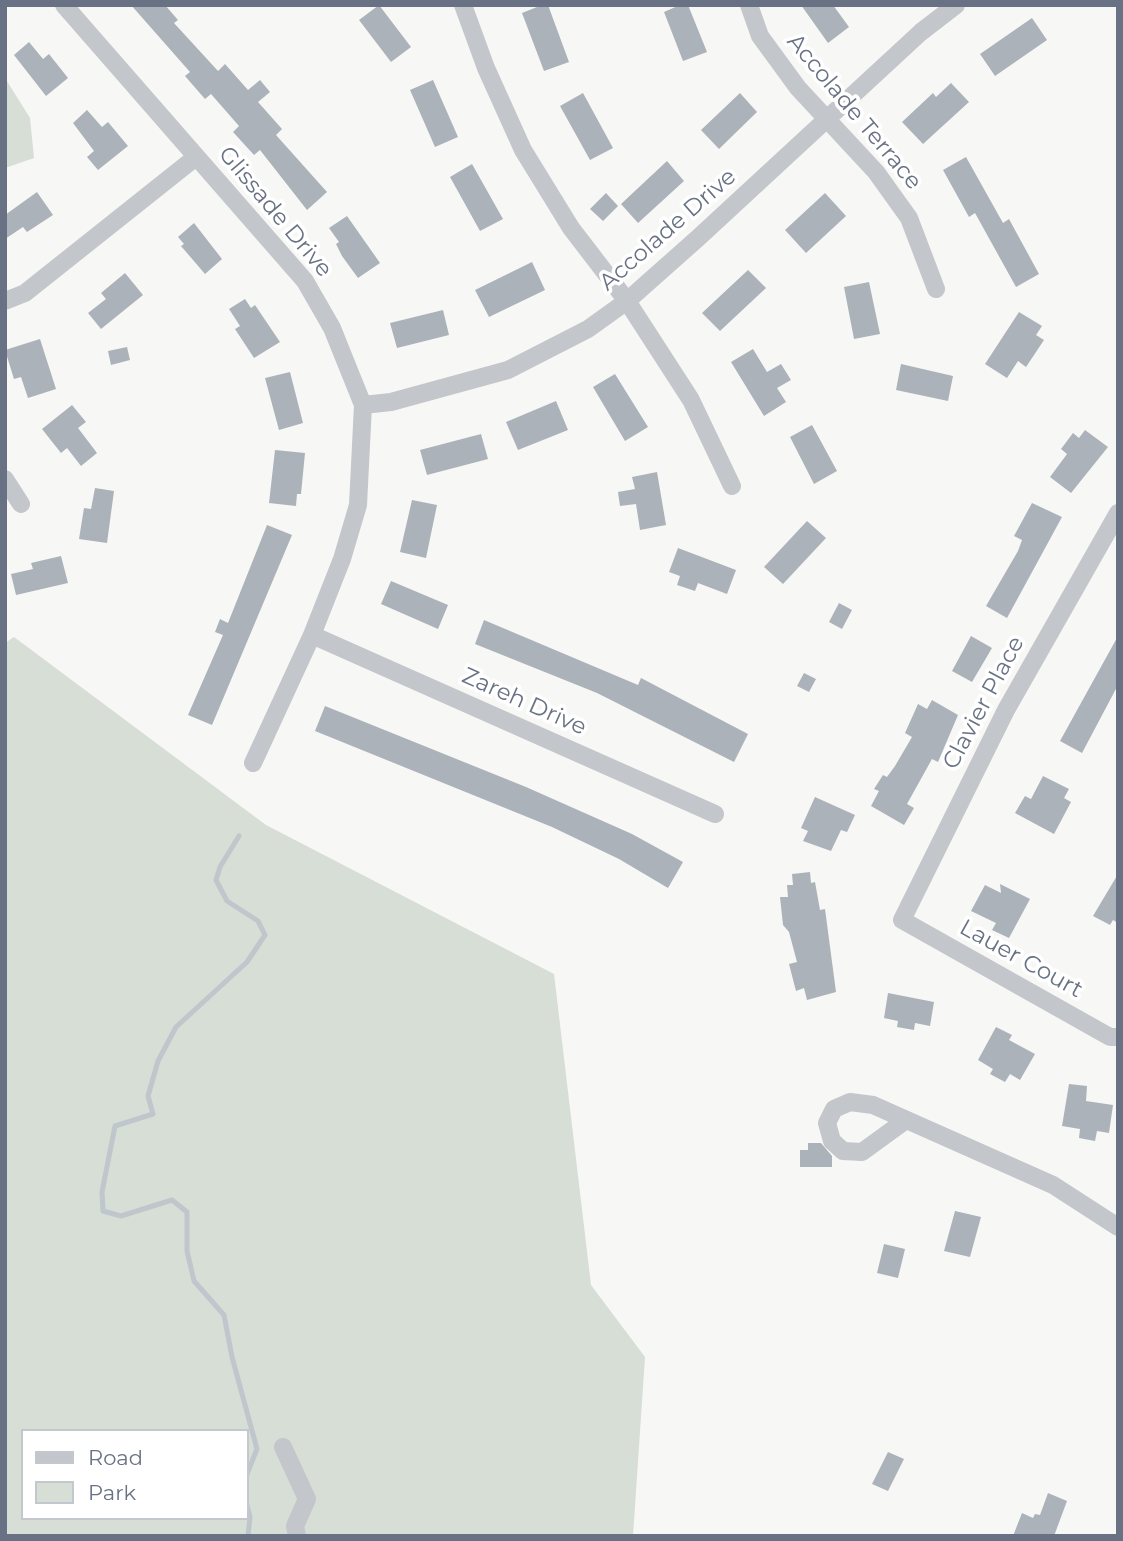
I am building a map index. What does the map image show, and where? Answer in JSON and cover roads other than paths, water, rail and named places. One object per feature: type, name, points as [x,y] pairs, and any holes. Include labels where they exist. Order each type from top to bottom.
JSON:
[{"type":"street","name":"Glissade Drive","points":[[64,5],[305,281],[332,328],[363,405],[358,505],[342,559],[312,635],[253,763]]},
{"type":"street","points":[[463,5],[486,68],[523,150],[570,228],[626,301],[691,400],[732,486]]},
{"type":"street","name":"Accolade Terrace","points":[[748,5],[760,36],[798,88],[876,172],[909,218],[936,289]]},
{"type":"street","name":"Accolade Drive","points":[[363,405],[391,402],[508,370],[588,329],[626,301],[921,32],[956,5]]},
{"type":"street","points":[[5,301],[25,293],[196,157]]},
{"type":"street","points":[[5,479],[21,505]]},
{"type":"street","name":"Clavier Place","points":[[902,920],[1006,710],[1118,513]]},
{"type":"street","name":"Zareh Drive","points":[[312,635],[715,814]]},
{"type":"street","name":"Lauer Court","points":[[902,920],[1110,1037],[1118,1037]]},
{"type":"street","points":[[906,1120],[1053,1185],[1118,1227]]},
{"type":"street","points":[[283,1447],[307,1499],[295,1526],[297,1536]]},
{"type":"waterway","points":[[239,836],[220,867],[216,880],[227,901],[258,921],[265,935],[247,962],[176,1027],[158,1061],[148,1096],[153,1114],[115,1126],[102,1192],[103,1211],[121,1216],[172,1200],[187,1212],[187,1251],[194,1281],[224,1315],[232,1357],[257,1449],[248,1472]]},
{"type":"waterway","points":[[248,1509],[248,1536]]}]
